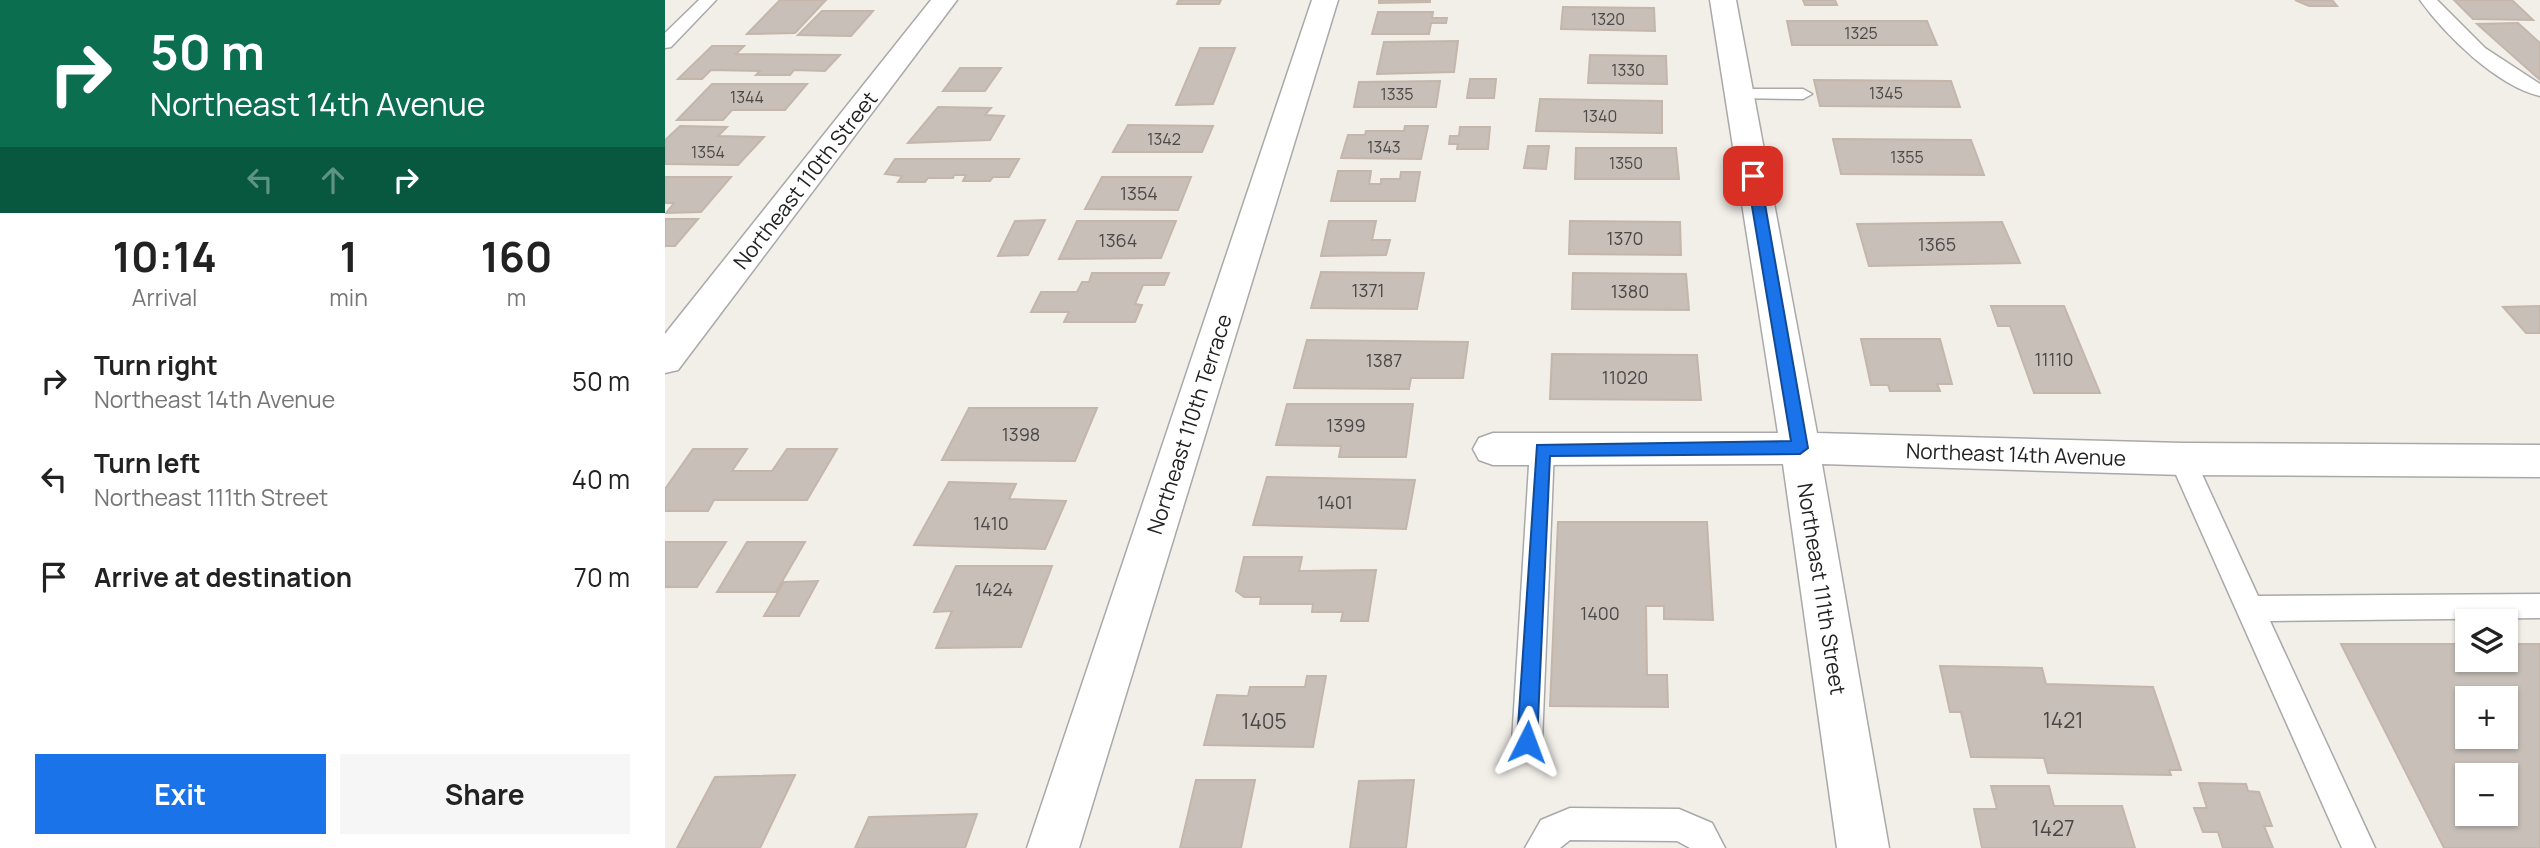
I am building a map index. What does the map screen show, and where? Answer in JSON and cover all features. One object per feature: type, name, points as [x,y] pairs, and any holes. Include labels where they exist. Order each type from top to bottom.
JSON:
[{"type":"street","name":"Northeast 110th Street","points":[[665,360],[944,0]]},
{"type":"street","name":"Northeast 110th Terrace","points":[[1053,848],[1325,0]]},
{"type":"street","name":"Northeast 111th Street","points":[[1723,0],[1800,448],[1863,848]]},
{"type":"street","name":"Northeast 14th Avenue","points":[[1493,449],[1800,448],[2182,459],[2540,461]]},
{"type":"lane","points":[[665,43],[708,0]]},
{"type":"lane","points":[[2428,0],[2449,27],[2506,75],[2540,91]]},
{"type":"lane","points":[[1740,94],[1803,94]]},
{"type":"lane","points":[[1527,742],[1542,449]]},
{"type":"lane","points":[[2182,459],[2359,848]]},
{"type":"lane","points":[[2250,608],[2540,606]]},
{"type":"lane","points":[[1541,848],[1552,831],[1570,824],[1679,825],[1700,835],[1709,848]]},
{"type":"building","points":[[780,0],[826,0],[795,33],[747,34]]},
{"type":"building","points":[[1179,0],[1221,0],[1219,4],[1177,4]]},
{"type":"building","points":[[1379,0],[1430,0],[1430,2],[1379,3]]},
{"type":"building","points":[[1803,0],[1835,0],[1837,5],[1805,5]]},
{"type":"building","points":[[2295,0],[2332,0],[2337,6],[2309,6]]},
{"type":"building","points":[[2454,0],[2512,0],[2533,20],[2473,19]]},
{"type":"building","points":[[1563,7],[1654,8],[1655,31],[1561,29]]},
{"type":"building","points":[[822,11],[873,11],[851,36],[798,35]]},
{"type":"building","points":[[1378,12],[1433,12],[1432,18],[1447,18],[1446,23],[1431,23],[1429,34],[1372,34]]},
{"type":"building","points":[[1787,21],[1927,21],[1937,45],[1792,45]]},
{"type":"building","points":[[2518,23],[2540,43],[2540,80],[2477,24]]},
{"type":"building","points":[[1458,41],[1454,72],[1377,74],[1384,42]]},
{"type":"building","points":[[712,46],[744,46],[736,54],[840,55],[825,71],[794,70],[790,75],[756,75],[760,71],[711,70],[702,79],[678,79]]},
{"type":"building","points":[[1200,48],[1235,48],[1213,104],[1176,105]]},
{"type":"building","points":[[1590,55],[1666,56],[1667,84],[1588,83]]},
{"type":"building","points":[[960,68],[1001,68],[985,91],[943,91]]},
{"type":"building","points":[[1470,79],[1496,79],[1494,98],[1467,98]]},
{"type":"building","points":[[1814,80],[1951,81],[1960,107],[1820,106]]},
{"type":"building","points":[[1440,81],[1436,107],[1354,107],[1359,82]]},
{"type":"building","points":[[712,84],[807,84],[785,110],[732,110],[723,120],[677,120]]},
{"type":"building","points":[[1540,99],[1662,101],[1662,133],[1536,131]]},
{"type":"building","points":[[938,107],[991,108],[985,115],[1004,116],[990,140],[908,143]]},
{"type":"building","points":[[1128,125],[1213,126],[1202,152],[1113,152]]},
{"type":"building","points":[[680,126],[727,127],[718,136],[764,137],[738,165],[665,164],[665,140]]},
{"type":"building","points":[[1405,126],[1428,126],[1421,159],[1341,158],[1348,135],[1365,135],[1366,131],[1404,131]]},
{"type":"building","points":[[1460,127],[1490,127],[1488,149],[1457,149],[1458,144],[1449,144],[1450,136],[1459,136]]},
{"type":"building","points":[[1833,139],[1971,140],[1984,175],[1841,174]]},
{"type":"building","points":[[1528,146],[1549,146],[1546,169],[1524,168]]},
{"type":"building","points":[[1576,148],[1676,148],[1679,179],[1575,179]]},
{"type":"building","points":[[895,159],[1019,159],[1009,177],[993,177],[990,181],[963,181],[966,175],[954,175],[953,178],[928,178],[925,182],[898,182],[902,176],[885,174]]},
{"type":"building","points":[[1338,171],[1371,171],[1369,184],[1381,184],[1381,179],[1400,179],[1401,172],[1420,172],[1415,201],[1331,201]]},
{"type":"building","points":[[665,177],[731,177],[701,212],[666,213],[674,203],[665,203]]},
{"type":"building","points":[[1102,177],[1191,177],[1178,210],[1085,209]]},
{"type":"building","points":[[665,219],[698,219],[675,246],[665,246]]},
{"type":"building","points":[[1045,220],[1028,255],[998,256],[1015,221]]},
{"type":"building","points":[[1077,221],[1176,221],[1161,258],[1059,259]]},
{"type":"building","points":[[1329,221],[1376,221],[1372,240],[1390,240],[1386,255],[1321,256]]},
{"type":"building","points":[[1570,221],[1680,222],[1681,255],[1569,254]]},
{"type":"building","points":[[2002,222],[2020,263],[1869,266],[1857,224]]},
{"type":"building","points":[[1321,272],[1424,273],[1417,309],[1311,308]]},
{"type":"building","points":[[1092,273],[1169,273],[1164,285],[1143,285],[1135,304],[1142,305],[1135,322],[1064,322],[1069,312],[1031,312],[1041,292],[1077,292],[1082,282],[1089,282]]},
{"type":"building","points":[[1573,273],[1686,274],[1689,310],[1572,309]]},
{"type":"building","points":[[1991,306],[2064,306],[2100,393],[2034,393],[2010,326],[1998,326]]},
{"type":"building","points":[[2540,306],[2540,333],[2526,333],[2503,307]]},
{"type":"building","points":[[1861,339],[1940,339],[1952,384],[1937,384],[1940,391],[1890,391],[1888,385],[1871,385]]},
{"type":"building","points":[[1307,340],[1468,342],[1463,378],[1411,378],[1409,389],[1294,388]]},
{"type":"building","points":[[1552,354],[1697,355],[1701,400],[1550,399]]},
{"type":"building","points":[[1287,404],[1413,404],[1406,457],[1339,457],[1341,446],[1276,445]]},
{"type":"building","points":[[969,408],[1097,408],[1075,461],[942,460]]},
{"type":"building","points":[[693,449],[747,449],[732,471],[772,471],[787,449],[837,449],[807,500],[714,500],[708,511],[665,511],[665,489]]},
{"type":"building","points":[[1267,477],[1415,480],[1406,529],[1253,525]]},
{"type":"building","points":[[949,482],[1016,484],[1009,499],[1066,501],[1045,549],[914,545]]},
{"type":"building","points":[[1558,522],[1707,522],[1713,620],[1664,619],[1664,606],[1646,606],[1647,675],[1667,675],[1668,707],[1550,706]]},
{"type":"building","points":[[665,542],[726,542],[697,587],[665,587]]},
{"type":"building","points":[[747,542],[805,542],[776,592],[717,592]]},
{"type":"building","points":[[1244,557],[1302,557],[1299,571],[1376,570],[1368,621],[1341,621],[1343,612],[1312,612],[1313,604],[1260,604],[1261,597],[1244,597],[1236,591]]},
{"type":"building","points":[[956,566],[1052,566],[1021,647],[936,648],[952,611],[934,612]]},
{"type":"building","points":[[818,581],[799,616],[764,616],[784,582]]},
{"type":"building","points":[[2341,644],[2455,644],[2455,672],[2518,672],[2518,644],[2540,644],[2540,848],[2444,848]]},
{"type":"building","points":[[1940,666],[2042,668],[2046,684],[2153,687],[2181,770],[2169,770],[2171,775],[2048,773],[2044,758],[1971,757],[1961,712],[1950,712]]},
{"type":"building","points":[[1307,676],[1326,676],[1313,747],[1204,745],[1217,695],[1248,696],[1250,687],[1305,687]]},
{"type":"building","points":[[795,775],[760,848],[677,848],[715,777]]},
{"type":"building","points":[[1196,780],[1255,780],[1241,848],[1180,848]]},
{"type":"building","points":[[1414,780],[1406,848],[1350,848],[1359,781]]},
{"type":"building","points":[[2199,783],[2246,784],[2248,791],[2259,792],[2272,826],[2264,826],[2273,848],[2223,848],[2218,832],[2203,832],[2194,808],[2207,808]]},
{"type":"building","points":[[1991,786],[2049,786],[2054,806],[2122,806],[2135,848],[1982,848],[1974,809],[1997,809]]},
{"type":"building","points":[[977,814],[965,848],[855,848],[869,817]]},
{"type":"route","points":[[1527,742],[1542,449],[1800,448],[1753,176]]}]
